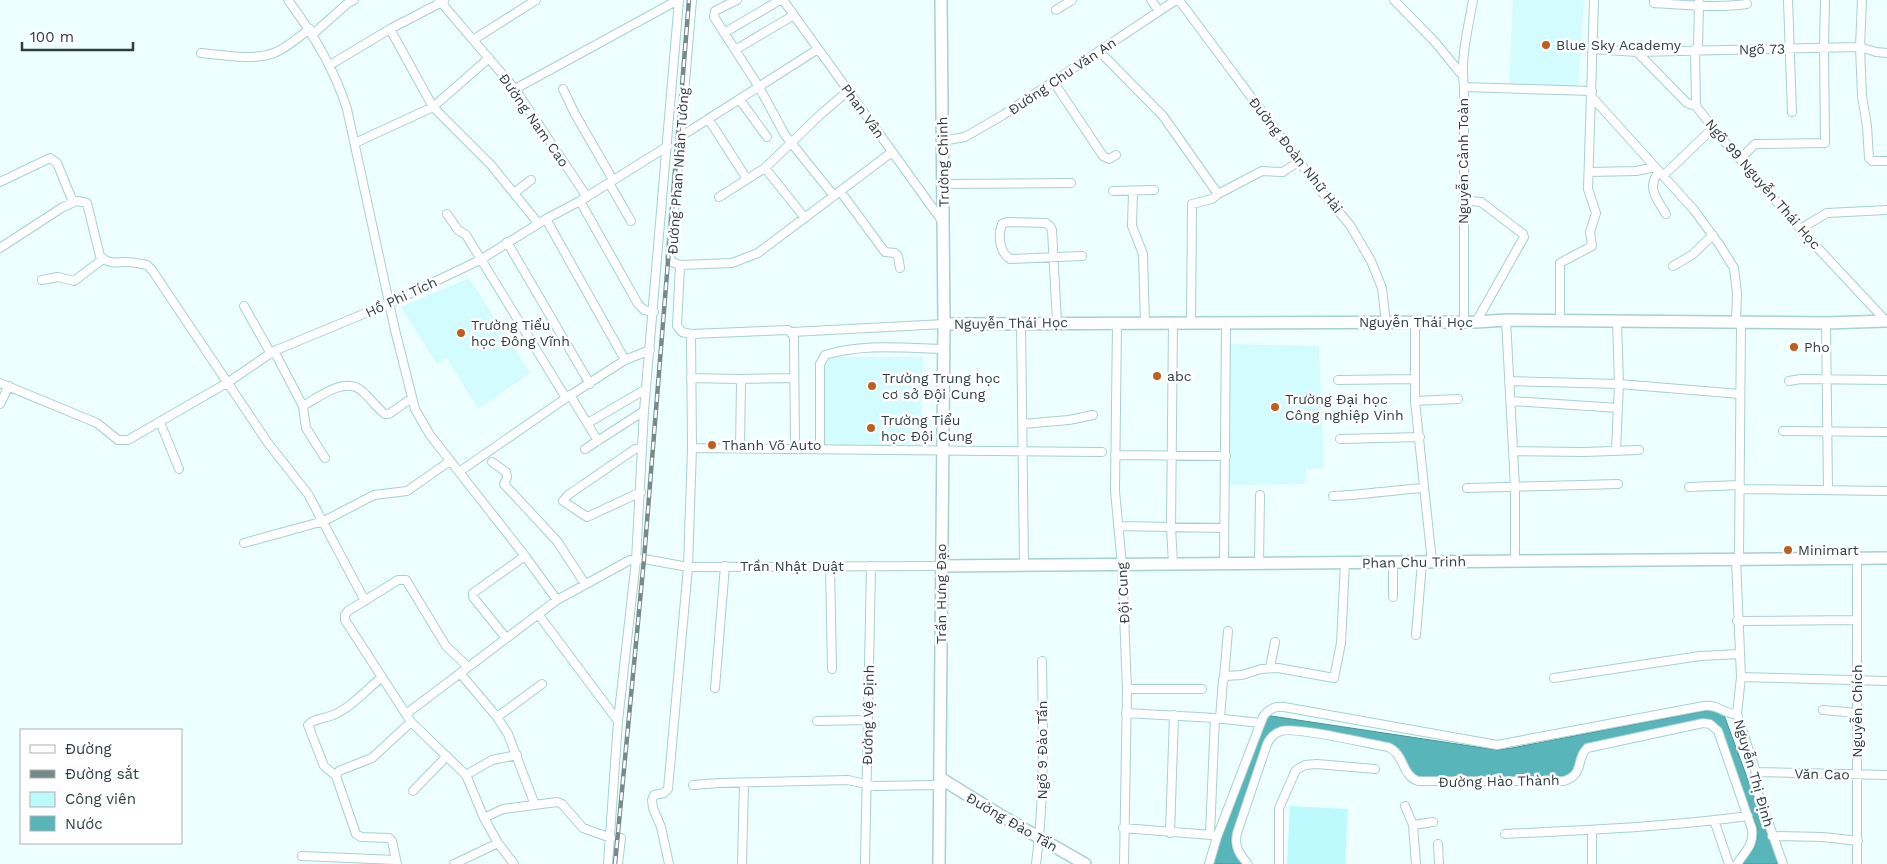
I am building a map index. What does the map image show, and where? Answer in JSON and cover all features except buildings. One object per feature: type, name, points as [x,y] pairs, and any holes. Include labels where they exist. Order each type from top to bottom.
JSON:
[{"type":"main road","name":"Trường Chinh","points":[[941,0],[944,324]]},
{"type":"main road","name":"Nguyễn Thái Học","points":[[944,324],[1057,322],[1470,322],[1506,320],[1826,323],[1887,321]]},
{"type":"main road","name":"Trần Hưng Đạo","points":[[939,864],[944,324]]},
{"type":"main road","name":"Phan Chu Trinh","points":[[941,566],[1887,558]]},
{"type":"main road","name":"Đường Đào Tấn","points":[[940,782],[1085,864]]},
{"type":"street","points":[[288,0],[311,32],[330,65],[340,86],[347,108],[415,409],[430,435],[557,600]]},
{"type":"street","points":[[201,53],[244,57],[270,55],[311,32],[354,0]]},
{"type":"street","points":[[473,40],[536,0]]},
{"type":"street","points":[[515,89],[679,0]]},
{"type":"street","points":[[608,864],[618,721],[640,560],[644,411],[654,312],[679,0]]},
{"type":"street","name":"Đường Phan Nhân Tường","points":[[691,334],[682,332],[677,326],[680,265],[672,262],[670,258],[692,0]]},
{"type":"street","points":[[737,0],[714,12],[714,17],[759,87],[785,135],[837,193],[885,252],[895,253],[898,256],[900,268]]},
{"type":"street","points":[[724,33],[782,0]]},
{"type":"street","name":"Phan Vân","points":[[782,0],[943,223]]},
{"type":"street","points":[[1056,10],[1072,0]]},
{"type":"street","points":[[1151,0],[1158,12]]},
{"type":"street","name":"Đường Chu Văn An","points":[[942,141],[965,137],[1003,115],[1177,0]]},
{"type":"street","name":"Đường Đoàn Nhữ Hài","points":[[1177,0],[1321,191],[1344,216],[1361,242],[1382,288],[1386,322]]},
{"type":"street","points":[[1394,0],[1428,35],[1462,75]]},
{"type":"street","name":"Nguyễn Cảnh Toàn","points":[[1470,322],[1463,200],[1464,88],[1462,75],[1463,55],[1473,0]]},
{"type":"street","points":[[1560,320],[1560,263],[1592,246],[1590,232],[1596,213],[1588,189],[1594,0]]},
{"type":"street","points":[[1654,0],[1654,3],[1699,2],[1731,6],[1748,4]]},
{"type":"street","points":[[1788,0],[1788,48],[1792,112]]},
{"type":"street","points":[[1741,158],[1753,145],[1757,144],[1825,143],[1825,0]]},
{"type":"street","points":[[1862,0],[1860,47],[1862,96],[1867,126],[1869,158],[1872,161],[1887,161]]},
{"type":"street","points":[[330,65],[442,1]]},
{"type":"street","name":"Đường Nam Cao","points":[[442,1],[515,89],[583,199],[638,304],[647,312],[654,312]]},
{"type":"street","points":[[1696,106],[1696,50],[1699,2]]},
{"type":"street","points":[[735,50],[794,15]]},
{"type":"street","points":[[390,30],[433,106],[491,165],[538,224]]},
{"type":"street","name":"Ngõ 73","points":[[1593,49],[1637,52],[1860,47],[1876,52],[1887,52]]},
{"type":"street","points":[[680,138],[818,49]]},
{"type":"street","points":[[1099,51],[1163,116],[1218,194]]},
{"type":"street","name":"Ngõ 99 Nguyễn Thái Học","points":[[1637,52],[1687,103],[1696,106],[1800,229],[1887,321]]},
{"type":"street","points":[[355,143],[433,106],[489,58]]},
{"type":"street","points":[[1053,81],[1103,156],[1109,159],[1116,155]]},
{"type":"street","points":[[1464,88],[1592,94]]},
{"type":"street","points":[[562,89],[631,221]]},
{"type":"street","points":[[719,196],[765,168],[848,91]]},
{"type":"street","name":"Nguyễn Thị Định","points":[[1592,94],[1694,210],[1734,268],[1737,293],[1740,394],[1737,621],[1741,677],[1737,714],[1756,772],[1753,779],[1783,864]]},
{"type":"street","points":[[740,100],[767,137]]},
{"type":"street","points":[[709,120],[747,179]]},
{"type":"street","points":[[1666,214],[1656,198],[1652,186],[1654,178],[1713,128]]},
{"type":"street","name":"Hồ Phi Tích","points":[[9,386],[97,423],[118,440],[130,440],[228,383],[273,353],[390,303],[480,260],[668,146]]},
{"type":"street","points":[[680,265],[732,263],[758,253],[892,152]]},
{"type":"street","points":[[0,182],[50,158],[57,162],[73,202]]},
{"type":"street","points":[[1192,323],[1192,206],[1198,202],[1212,199],[1262,171],[1283,172],[1299,161]]},
{"type":"street","points":[[765,168],[805,218]]},
{"type":"street","points":[[1589,172],[1636,170],[1659,172]]},
{"type":"street","points":[[514,193],[531,180]]},
{"type":"street","points":[[943,184],[1071,183]]},
{"type":"street","points":[[1134,190],[1132,226],[1143,254],[1146,323]]},
{"type":"street","points":[[1113,191],[1154,190]]},
{"type":"street","points":[[1463,200],[1481,202],[1524,236],[1470,322]]},
{"type":"street","points":[[0,248],[73,202],[83,201],[89,206],[98,250],[103,259],[114,263],[128,262],[147,265],[268,443],[308,494],[365,601]]},
{"type":"street","points":[[1800,229],[1827,213],[1887,210]]},
{"type":"street","points":[[447,214],[458,230],[466,235],[480,260],[598,441]]},
{"type":"street","points":[[546,219],[625,360]]},
{"type":"street","points":[[1057,322],[1053,257],[1052,230],[1048,224],[1008,222],[1002,224],[1000,229],[1001,243],[1005,256],[1010,258],[1053,257],[1082,256]]},
{"type":"street","points":[[1673,266],[1692,255],[1712,235]]},
{"type":"street","points":[[508,242],[590,384]]},
{"type":"street","points":[[42,280],[58,277],[74,281],[103,259]]},
{"type":"street","points":[[244,306],[303,406],[306,428],[325,458]]},
{"type":"street","points":[[1506,320],[1514,451],[1515,561]]},
{"type":"street","points":[[1616,450],[1619,384],[1617,321]]},
{"type":"street","points":[[1415,322],[1416,401],[1424,488],[1427,562],[1416,635]]},
{"type":"street","name":"Đội Cung","points":[[1117,323],[1115,491],[1122,565],[1127,688],[1123,828],[1124,864]]},
{"type":"street","points":[[1173,323],[1171,527],[1173,564]]},
{"type":"street","points":[[1224,564],[1226,323]]},
{"type":"street","points":[[1826,323],[1828,490]]},
{"type":"street","points":[[669,864],[661,827],[653,808],[652,800],[654,795],[664,793],[668,788],[688,567],[692,448],[691,334],[788,330],[792,332],[944,324]]},
{"type":"street","points":[[1021,324],[1024,565]]},
{"type":"street","points":[[792,332],[794,336],[795,448]]},
{"type":"street","points":[[820,449],[820,364],[825,355],[844,350],[869,348],[944,348]]},
{"type":"street","points":[[459,472],[625,360],[650,350]]},
{"type":"street","points":[[691,378],[794,378]]},
{"type":"street","points":[[739,379],[741,383],[740,448]]},
{"type":"street","points":[[1338,380],[1415,379]]},
{"type":"street","points":[[1789,381],[1826,379],[1887,380]]},
{"type":"street","points":[[1509,381],[1619,384],[1740,394]]},
{"type":"street","points":[[0,383],[9,386],[0,404]]},
{"type":"street","points":[[303,406],[343,386],[355,386],[361,390],[385,414],[389,414],[412,398]]},
{"type":"street","points":[[588,423],[646,389]]},
{"type":"street","points":[[1416,401],[1458,399]]},
{"type":"street","points":[[1511,401],[1618,408]]},
{"type":"street","points":[[585,449],[644,411]]},
{"type":"street","points":[[1022,424],[1069,420],[1093,415]]},
{"type":"street","points":[[160,422],[179,469]]},
{"type":"street","points":[[1783,431],[1887,432]]},
{"type":"street","points":[[1340,439],[1420,437]]},
{"type":"street","points":[[641,492],[587,517],[563,501],[568,495],[635,449],[642,448]]},
{"type":"street","points":[[692,448],[1102,452]]},
{"type":"street","points":[[1514,451],[1584,452],[1639,450]]},
{"type":"street","points":[[1115,455],[1226,456]]},
{"type":"street","points":[[244,543],[324,521],[374,494],[406,491],[450,461]]},
{"type":"street","points":[[492,462],[506,472],[507,478],[504,484],[557,541],[585,584]]},
{"type":"street","points":[[1466,488],[1618,484]]},
{"type":"street","points":[[1689,487],[1887,490]]},
{"type":"street","points":[[1333,496],[1424,488]]},
{"type":"street","points":[[1259,564],[1260,495]]},
{"type":"street","points":[[1118,526],[1224,528]]},
{"type":"street","points":[[506,638],[473,597],[473,593],[525,556]]},
{"type":"street","name":"Nguyễn Chích","points":[[1857,558],[1858,864]]},
{"type":"street","points":[[406,714],[557,600],[630,560],[640,560]]},
{"type":"street","name":"Trần Nhật Duật","points":[[640,560],[688,567],[941,566]]},
{"type":"street","points":[[1393,562],[1393,597]]},
{"type":"street","points":[[1224,678],[1228,675],[1242,675],[1262,669],[1283,668],[1334,678],[1341,643],[1345,563]]},
{"type":"street","points":[[715,688],[725,566]]},
{"type":"street","points":[[830,566],[832,669]]},
{"type":"street","name":"Đường Vệ Định","points":[[865,864],[871,566]]},
{"type":"street","points":[[468,667],[446,646],[406,580],[398,580],[348,611],[345,615],[345,620],[411,722],[466,776],[484,818],[498,843],[514,864]]},
{"type":"street","points":[[538,614],[618,721]]},
{"type":"street","points":[[1737,621],[1857,620]]},
{"type":"street","points":[[1210,864],[1214,836],[1218,718],[1228,631]]},
{"type":"street","points":[[1270,668],[1275,642]]},
{"type":"street","points":[[1554,678],[1700,656],[1740,654]]},
{"type":"street","name":"Ngõ 9 Đào Tấn","points":[[1036,864],[1040,838],[1043,743],[1042,661]]},
{"type":"street","points":[[460,673],[497,717],[508,734],[535,805]]},
{"type":"street","points":[[302,856],[396,862],[392,841],[389,838],[361,837],[356,834],[336,776],[324,766],[308,725],[312,721],[333,715],[346,707],[382,677]]},
{"type":"street","points":[[1741,677],[1887,681]]},
{"type":"street","points":[[497,717],[542,684]]},
{"type":"street","points":[[1127,688],[1202,689]]},
{"type":"street","points":[[1214,836],[1260,723],[1268,710],[1275,707],[1284,707],[1497,745],[1704,706],[1715,706],[1731,714],[1737,714]]},
{"type":"street","points":[[1823,710],[1857,713]]},
{"type":"street","points":[[1126,713],[1218,718],[1260,723]]},
{"type":"street","points":[[1170,833],[1174,715]]},
{"type":"street","points":[[817,721],[868,720]]},
{"type":"street","points":[[336,776],[339,771],[372,758],[411,722]]},
{"type":"street","name":"Đường Hào Thành","points":[[1248,864],[1237,850],[1236,833],[1267,744],[1280,731],[1286,730],[1392,749],[1399,755],[1408,776],[1418,781],[1564,781],[1574,776],[1580,767],[1584,751],[1592,746],[1706,723],[1714,726],[1718,731],[1752,829],[1752,842],[1747,852],[1737,864]]},
{"type":"street","points":[[466,776],[492,760],[517,755]]},
{"type":"street","points":[[413,791],[447,756]]},
{"type":"street","points":[[1279,864],[1279,808],[1296,770],[1305,765],[1317,764],[1375,769]]},
{"type":"street","name":"Văn Cao","points":[[1756,772],[1887,775]]},
{"type":"street","points":[[693,785],[744,784],[792,780],[848,780],[874,786],[940,782]]},
{"type":"street","points":[[742,864],[744,784]]},
{"type":"street","points":[[484,818],[503,809],[560,803],[583,828],[611,838]]},
{"type":"street","points":[[1405,806],[1413,825],[1416,864]]},
{"type":"street","points":[[1505,834],[1592,830],[1748,816]]},
{"type":"street","points":[[1714,820],[1729,864]]},
{"type":"street","points":[[1413,825],[1433,822]]},
{"type":"street","points":[[1123,828],[1214,836]]},
{"type":"street","points":[[1592,830],[1592,864]]},
{"type":"street","points":[[1772,836],[1824,837],[1858,841]]},
{"type":"street","points":[[618,864],[621,838]]},
{"type":"street","points":[[454,864],[498,843]]},
{"type":"street","points":[[1438,844],[1439,864]]},
{"type":"shaded area","name":"Blue Sky Academy","points":[[1513,0],[1584,0],[1578,87],[1509,85]]},
{"type":"shaded area","name":"Trường Tiểu học Đông Vĩnh","points":[[469,278],[530,373],[478,409],[447,358],[437,364],[401,307]]},
{"type":"shaded area","name":"Trường Đại học Công nghiệp Vinh","points":[[1229,344],[1319,346],[1324,468],[1306,469],[1305,484],[1228,485]]},
{"type":"shaded area","points":[[832,357],[923,357],[920,447],[823,446],[824,361]]},
{"type":"green space","points":[[1290,806],[1348,809],[1345,864],[1287,864]]},
{"type":"water","points":[[1714,709],[1724,715],[1779,864],[1742,864],[1755,845],[1757,828],[1721,729],[1712,721],[1704,720],[1583,745],[1573,769],[1566,776],[1560,777],[1415,777],[1400,752],[1392,745],[1287,726],[1278,727],[1265,738],[1261,747],[1231,838],[1234,852],[1243,864],[1212,864],[1265,718],[1271,716],[1497,750]]},
{"type":"railway","points":[[615,864],[644,559],[689,0]]},
{"type":"place","name":"Blue Sky Academy","points":[[1546,45]]},
{"type":"place","name":"Trường Tiểu học Đông Vĩnh","points":[[461,333]]},
{"type":"place","name":"Pho","points":[[1794,347]]},
{"type":"place","name":"abc","points":[[1157,376]]},
{"type":"place","name":"Trường Trung học cơ sở Đội Cung","points":[[872,386]]},
{"type":"place","name":"Trường Đại học Công nghiệp Vinh","points":[[1275,407]]},
{"type":"place","name":"Trường Tiểu học Đội Cung","points":[[871,428]]},
{"type":"place","name":"Thanh Võ Auto","points":[[712,445]]},
{"type":"place","name":"Minimart","points":[[1788,550]]}]
